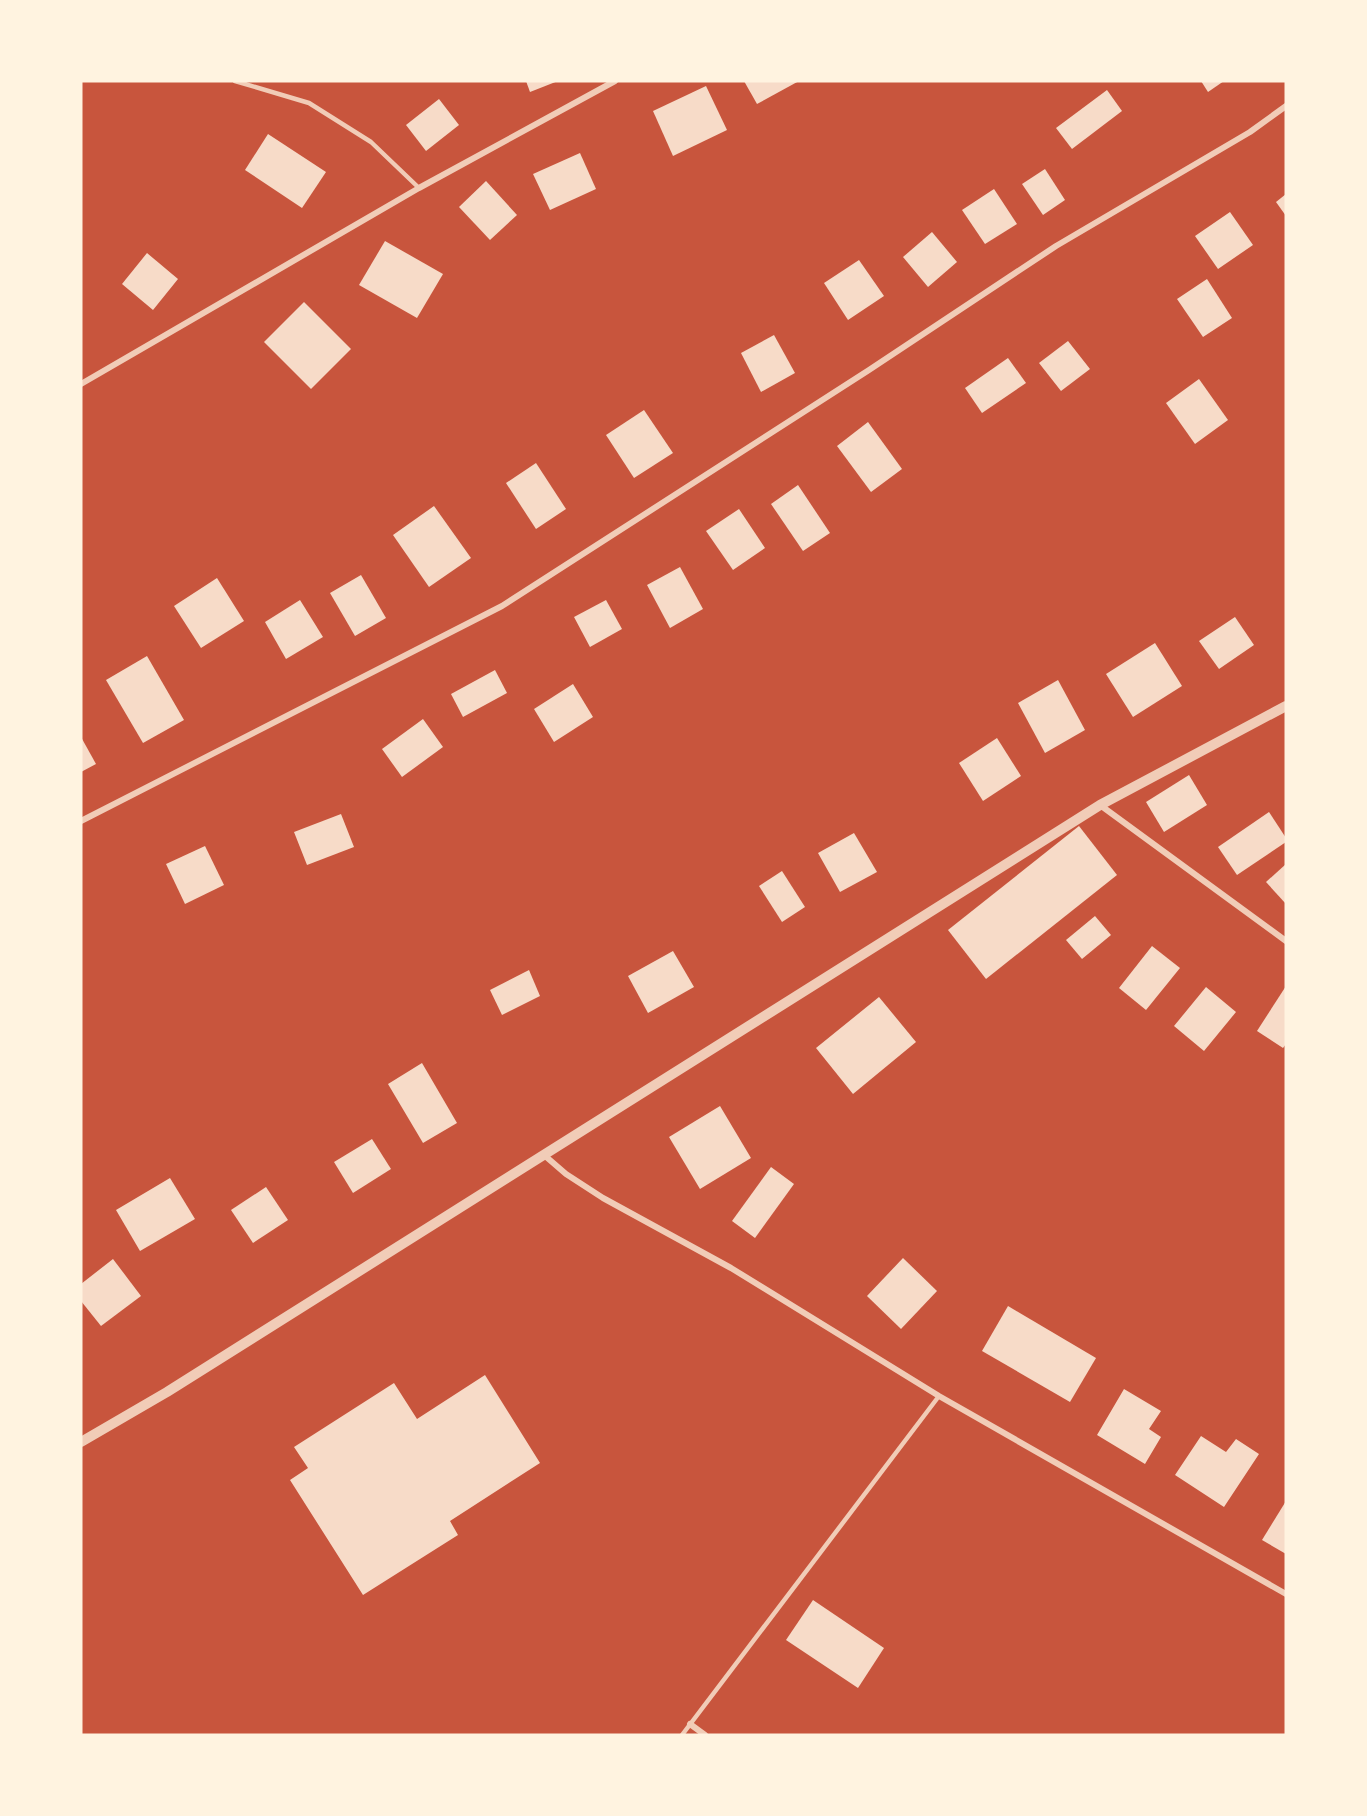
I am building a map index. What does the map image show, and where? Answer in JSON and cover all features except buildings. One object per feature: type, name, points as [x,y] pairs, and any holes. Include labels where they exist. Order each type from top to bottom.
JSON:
[{"type":"street","points":[[81,384],[420,188],[615,81]]},
{"type":"street","points":[[81,821],[502,606],[869,370],[1056,246],[1250,132],[1286,106]]},
{"type":"street","points":[[81,1442],[167,1392],[1100,805],[1286,706]]},
{"type":"street","points":[[1100,805],[1286,941]]},
{"type":"street","points":[[544,1155],[566,1174],[603,1198],[730,1268],[939,1396],[1286,1594]]},
{"type":"street","points":[[690,1724],[705,1735]]},
{"type":"lane","points":[[235,81],[309,103],[371,142],[420,188]]},
{"type":"lane","points":[[682,1735],[939,1396]]}]
